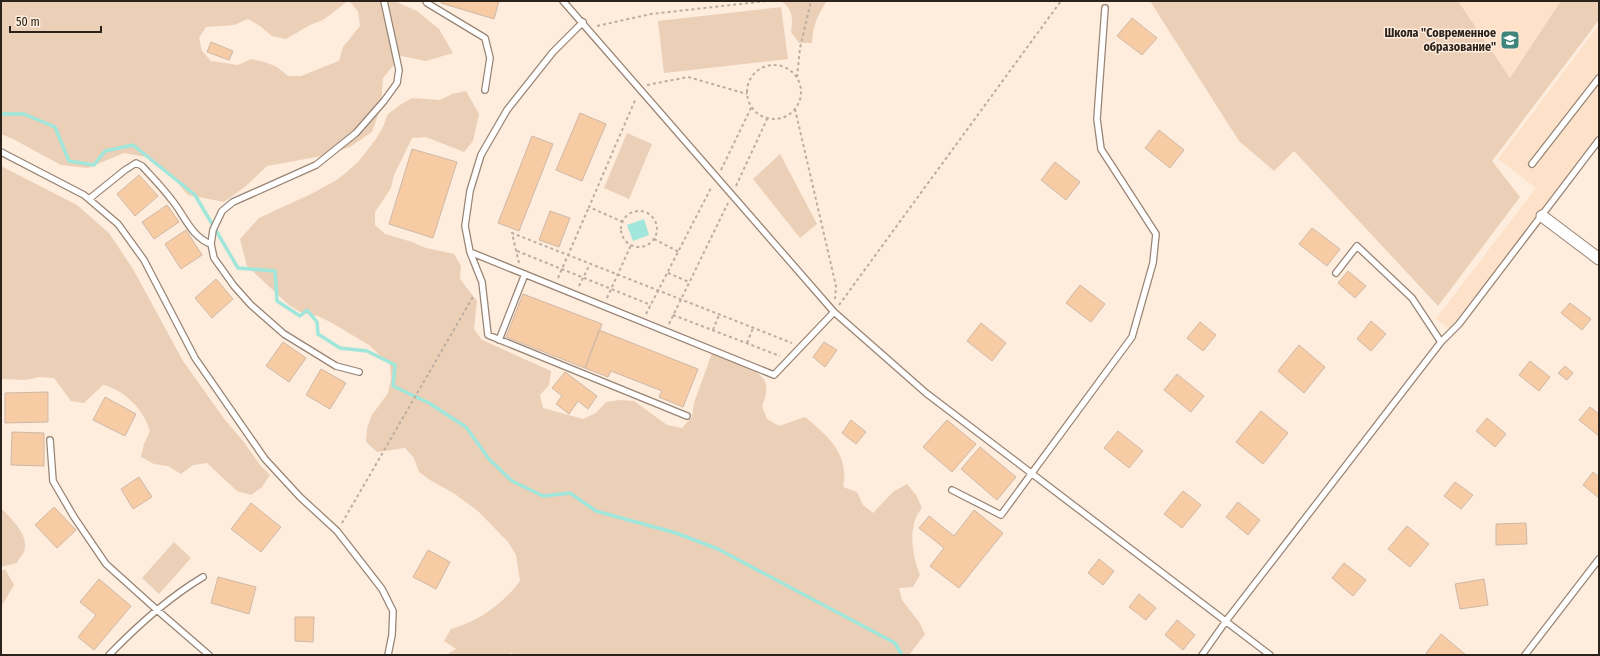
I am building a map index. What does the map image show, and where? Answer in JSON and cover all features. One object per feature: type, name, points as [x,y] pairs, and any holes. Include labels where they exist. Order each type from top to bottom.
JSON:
[{"type":"street","points":[[1542,216],[1599,259]]},
{"type":"lane","points":[[359,372],[336,366],[284,334],[256,310],[234,286],[214,258],[211,244],[213,230],[222,211],[233,202],[316,164],[356,133],[384,101],[397,83],[399,70],[384,1]]},
{"type":"lane","points":[[426,1],[484,38],[490,58],[485,90]]},
{"type":"lane","points":[[563,1],[583,22],[639,89],[834,312],[926,393],[1270,655]]},
{"type":"lane","points":[[952,490],[1001,515],[1132,337],[1154,263],[1156,234],[1101,149],[1097,119],[1105,8]]},
{"type":"lane","points":[[583,22],[553,52],[507,110],[481,155],[470,191],[465,226],[470,252],[482,282],[488,335],[687,416]]},
{"type":"lane","points":[[1532,164],[1599,78]]},
{"type":"lane","points":[[1202,655],[1226,621],[1441,342],[1460,324],[1599,140]]},
{"type":"lane","points":[[1,152],[84,195],[118,224],[144,260],[195,358],[265,459],[300,497],[337,531],[382,589],[393,611],[392,635],[388,655]]},
{"type":"lane","points":[[89,199],[124,170],[136,164],[142,166],[172,199],[195,234],[204,242],[211,244]]},
{"type":"lane","points":[[1336,273],[1356,246],[1412,298],[1441,342]]},
{"type":"lane","points":[[470,252],[774,375],[834,312]]},
{"type":"lane","points":[[499,340],[523,274]]},
{"type":"lane","points":[[50,440],[53,481],[74,517],[106,564],[209,655]]},
{"type":"lane","points":[[1525,655],[1599,559]]},
{"type":"lane","points":[[109,655],[121,642],[157,610],[184,588],[202,577]]},
{"type":"path","points":[[588,28],[651,14],[767,1]]},
{"type":"path","points":[[797,77],[788,68],[779,65],[763,67],[755,72],[750,80],[747,94],[752,106],[762,116],[782,118],[790,114],[800,101],[801,92],[797,77],[800,48],[811,1]]},
{"type":"path","points":[[834,312],[1061,1]]},
{"type":"path","points":[[554,286],[569,255],[639,89],[648,84],[688,78],[747,94]]},
{"type":"path","points":[[642,322],[717,178],[752,106]]},
{"type":"path","points":[[795,109],[836,286],[834,312]]},
{"type":"path","points":[[666,331],[768,117]]},
{"type":"path","points":[[589,207],[623,222]]},
{"type":"path","points":[[636,212],[648,214],[655,222],[657,228],[654,239],[646,246],[636,247],[631,245],[626,242],[621,232],[623,222],[631,213],[636,212]]},
{"type":"path","points":[[523,274],[512,233],[800,347]]},
{"type":"path","points":[[654,239],[679,252]]},
{"type":"path","points":[[603,306],[631,245]]},
{"type":"path","points":[[516,251],[651,305]]},
{"type":"path","points":[[575,295],[590,264]]},
{"type":"path","points":[[668,273],[689,282]]},
{"type":"path","points":[[337,531],[482,282]]},
{"type":"path","points":[[673,315],[788,360]]},
{"type":"path","points":[[713,330],[719,315]]},
{"type":"path","points":[[747,343],[753,328]]},
{"type":"shaded area","points":[[1,1],[348,1],[323,20],[310,25],[286,39],[272,36],[260,26],[248,19],[234,25],[206,27],[199,38],[202,51],[211,61],[238,65],[251,59],[265,62],[277,67],[288,76],[301,76],[339,61],[343,47],[360,26],[358,11],[349,1],[394,1],[417,11],[439,29],[453,53],[426,61],[401,56],[383,78],[381,106],[372,132],[350,147],[322,156],[267,166],[246,186],[224,202],[188,195],[171,175],[151,158],[124,153],[88,168],[61,165],[1,134]]},
{"type":"shaded area","points":[[781,1],[832,1],[826,2],[818,17],[814,26],[812,43],[799,43],[791,32],[792,19],[790,11]]},
{"type":"shaded area","points":[[1150,1],[1458,1],[1510,78],[1561,1],[1599,1],[1599,20],[1492,161],[1520,197],[1438,306],[1294,151],[1274,171],[1239,141]]},
{"type":"shaded area","name":"Школа \"Современное образование\"","points":[[1458,1],[1561,1],[1510,78]]},
{"type":"shaded area","points":[[781,7],[788,59],[664,73],[658,21]]},
{"type":"shaded area","points":[[1599,25],[1599,135],[1450,329],[1436,319],[1536,188],[1498,159]]},
{"type":"shaded area","points":[[466,91],[479,114],[473,141],[464,152],[426,137],[412,138],[394,175],[391,188],[375,212],[375,225],[385,234],[426,248],[454,254],[461,266],[460,279],[477,301],[474,329],[482,340],[551,371],[549,385],[540,395],[543,408],[583,419],[596,413],[606,402],[620,400],[634,401],[667,425],[682,428],[692,417],[694,403],[712,353],[748,367],[760,375],[766,386],[766,393],[762,406],[767,419],[779,426],[805,417],[818,428],[830,440],[839,454],[844,475],[843,487],[857,492],[863,505],[873,513],[893,492],[907,484],[916,495],[922,508],[914,523],[912,540],[920,575],[913,587],[899,588],[902,600],[919,622],[925,634],[909,655],[517,655],[511,653],[509,655],[446,655],[456,649],[444,641],[451,629],[471,622],[490,611],[514,589],[520,581],[516,555],[508,542],[479,512],[455,494],[419,472],[414,458],[405,448],[377,452],[366,442],[367,428],[372,415],[388,393],[391,379],[390,365],[369,345],[332,323],[318,316],[302,313],[289,305],[247,266],[240,239],[259,218],[311,194],[335,181],[347,172],[358,162],[376,139],[388,114],[400,105],[412,98],[440,100],[452,94]]},
{"type":"shaded area","points":[[627,133],[652,144],[629,199],[604,188]]},
{"type":"shaded area","points":[[780,154],[817,224],[800,238],[753,179]]},
{"type":"shaded area","points":[[1,166],[77,205],[109,233],[133,269],[183,361],[225,420],[243,441],[260,465],[270,475],[262,487],[251,495],[237,491],[207,463],[193,465],[181,474],[168,466],[154,464],[141,457],[144,444],[150,431],[138,408],[119,391],[103,385],[84,403],[71,401],[54,378],[39,377],[26,380],[1,379]]},
{"type":"shaded area","points":[[1,508],[14,522],[22,534],[25,546],[24,552],[17,563],[1,567]]},
{"type":"shaded area","points":[[174,542],[191,558],[159,594],[142,578]]},
{"type":"shaded area","points":[[5,569],[14,585],[1,607],[1,571]]},
{"type":"water","points":[[644,219],[649,235],[633,241],[627,225]]},
{"type":"building","points":[[442,1],[499,1],[494,19],[441,3]]},
{"type":"building","points":[[1132,18],[1157,38],[1142,55],[1117,36]]},
{"type":"building","points":[[211,42],[233,51],[229,60],[207,52]]},
{"type":"building","points":[[580,113],[606,124],[582,181],[556,170]]},
{"type":"building","points":[[1159,130],[1184,150],[1170,168],[1145,148]]},
{"type":"building","points":[[532,136],[553,144],[519,231],[498,223]]},
{"type":"building","points":[[412,149],[457,162],[433,238],[389,224]]},
{"type":"building","points":[[1055,162],[1080,182],[1066,200],[1041,180]]},
{"type":"building","points":[[139,175],[158,196],[135,216],[117,194]]},
{"type":"building","points":[[167,205],[179,222],[154,239],[142,222]]},
{"type":"building","points":[[550,211],[570,218],[559,247],[539,240]]},
{"type":"building","points":[[1312,228],[1340,249],[1327,266],[1299,244]]},
{"type":"building","points":[[186,230],[202,255],[181,269],[165,244]]},
{"type":"building","points":[[1348,271],[1366,286],[1355,298],[1338,283]]},
{"type":"building","points":[[216,279],[233,299],[212,318],[195,298]]},
{"type":"building","points":[[1080,285],[1105,304],[1091,322],[1066,303]]},
{"type":"building","points":[[523,294],[602,324],[585,368],[506,337]]},
{"type":"building","points":[[1570,303],[1591,319],[1582,330],[1561,313]]},
{"type":"building","points":[[1371,321],[1386,334],[1371,351],[1357,339]]},
{"type":"building","points":[[1200,322],[1216,335],[1203,351],[1187,338]]},
{"type":"building","points":[[981,323],[1006,343],[992,361],[967,341]]},
{"type":"building","points":[[599,330],[698,369],[683,407],[659,397],[662,391],[611,371],[608,377],[585,368]]},
{"type":"building","points":[[283,342],[306,358],[289,382],[266,366]]},
{"type":"building","points":[[824,342],[837,350],[825,367],[813,357]]},
{"type":"building","points":[[1299,345],[1325,367],[1304,393],[1278,371]]},
{"type":"building","points":[[1530,361],[1550,377],[1539,391],[1519,375]]},
{"type":"building","points":[[1565,366],[1573,373],[1567,380],[1558,373]]},
{"type":"building","points":[[321,369],[346,383],[330,409],[306,395]]},
{"type":"building","points":[[565,372],[597,396],[588,409],[578,401],[569,414],[556,404],[562,396],[552,388]]},
{"type":"building","points":[[1177,374],[1204,396],[1191,412],[1164,390]]},
{"type":"building","points":[[48,392],[48,422],[5,423],[5,393]]},
{"type":"building","points":[[105,397],[136,414],[125,436],[93,420]]},
{"type":"building","points":[[1590,407],[1599,414],[1599,436],[1579,420]]},
{"type":"building","points":[[1261,411],[1288,433],[1263,464],[1236,442]]},
{"type":"building","points":[[1487,418],[1506,434],[1495,447],[1476,431]]},
{"type":"building","points":[[851,420],[866,432],[856,444],[842,433]]},
{"type":"building","points":[[947,420],[976,444],[952,472],[923,447]]},
{"type":"building","points":[[1118,431],[1143,451],[1129,468],[1104,448]]},
{"type":"building","points":[[12,432],[44,433],[44,466],[11,465]]},
{"type":"building","points":[[980,447],[1016,477],[997,500],[961,469]]},
{"type":"building","points":[[1593,472],[1599,477],[1599,498],[1583,485]]},
{"type":"building","points":[[139,477],[152,497],[133,509],[121,489]]},
{"type":"building","points":[[1455,482],[1473,495],[1461,509],[1444,496]]},
{"type":"building","points":[[1183,491],[1201,505],[1182,528],[1164,514]]},
{"type":"building","points":[[1238,502],[1260,520],[1248,535],[1226,517]]},
{"type":"building","points":[[251,503],[281,527],[261,552],[231,529]]},
{"type":"building","points":[[54,507],[76,530],[57,548],[35,525]]},
{"type":"building","points":[[974,510],[1003,533],[959,588],[930,566],[944,548],[919,528],[929,516],[954,536]]},
{"type":"building","points":[[1526,523],[1527,544],[1496,545],[1496,524]]},
{"type":"building","points":[[1407,526],[1429,544],[1410,567],[1388,549]]},
{"type":"building","points":[[428,550],[450,562],[436,589],[413,577]]},
{"type":"building","points":[[1099,559],[1114,571],[1103,585],[1088,573]]},
{"type":"building","points":[[1344,563],[1366,580],[1353,596],[1332,578]]},
{"type":"building","points":[[218,577],[256,587],[249,614],[211,603]]},
{"type":"building","points":[[99,579],[131,606],[94,650],[78,637],[96,615],[80,602]]},
{"type":"building","points":[[1484,579],[1488,605],[1460,609],[1455,584]]},
{"type":"building","points":[[1139,594],[1156,608],[1146,620],[1129,607]]},
{"type":"building","points":[[295,617],[314,617],[313,642],[295,641]]},
{"type":"building","points":[[1177,620],[1195,635],[1183,650],[1165,635]]},
{"type":"building","points":[[1441,634],[1466,655],[1428,655],[1426,653]]},
{"type":"waterway","points":[[1,114],[24,114],[55,127],[69,161],[94,165],[105,151],[133,145],[195,195],[238,268],[275,271],[277,301],[300,316],[307,310],[317,322],[318,334],[340,348],[367,351],[395,365],[393,386],[429,403],[466,427],[489,459],[512,481],[543,496],[570,493],[596,511],[676,533],[718,549],[895,643],[902,655]]},
{"type":"place","name":"Школа \"Современное образование\"","points":[[1510,40]]}]
